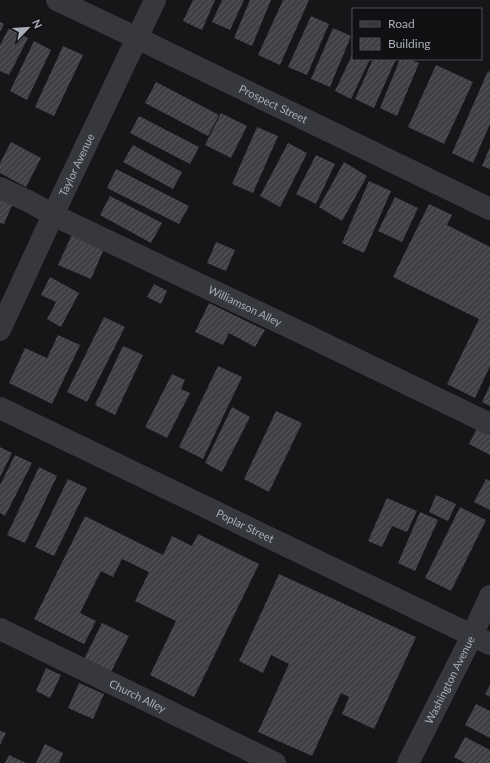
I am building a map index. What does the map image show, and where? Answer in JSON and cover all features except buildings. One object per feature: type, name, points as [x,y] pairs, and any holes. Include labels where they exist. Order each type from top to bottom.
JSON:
[{"type":"street","name":"Prospect Street","points":[[57,0],[490,209]]},
{"type":"street","name":"Taylor Avenue","points":[[0,330],[155,0]]},
{"type":"street","name":"Williamson Alley","points":[[0,188],[53,215],[490,424]]},
{"type":"street","name":"Poplar Street","points":[[0,408],[481,640]]},
{"type":"street","name":"Washington Avenue","points":[[408,763],[481,640],[490,596]]},
{"type":"street","name":"Church Alley","points":[[0,629],[275,763]]}]
